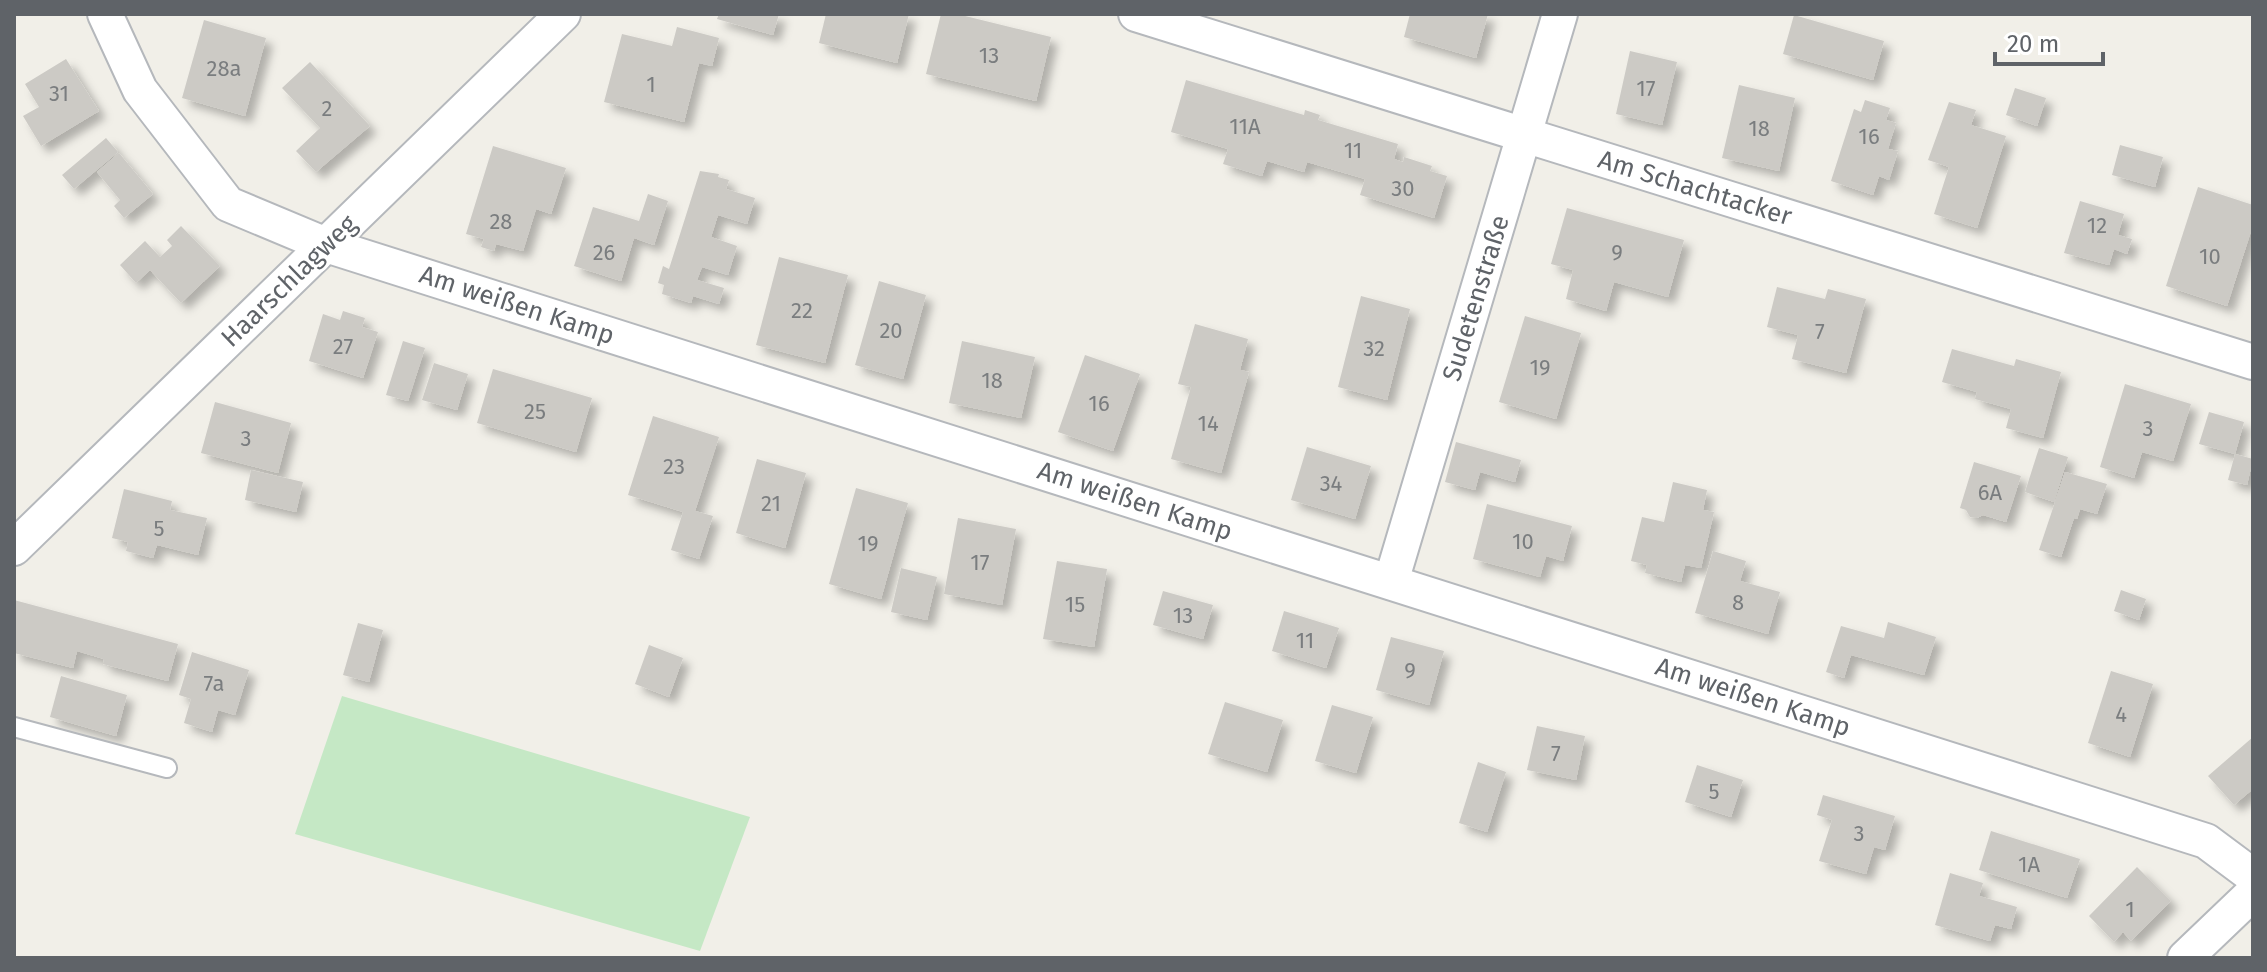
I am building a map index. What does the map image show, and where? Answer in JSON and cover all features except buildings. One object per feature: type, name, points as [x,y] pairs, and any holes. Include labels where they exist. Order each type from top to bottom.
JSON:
[{"type":"street","name":"Am weißen Kamp","points":[[105,14],[140,90],[228,204],[326,245],[2206,841],[2252,891]]},
{"type":"street","name":"Haarschlagweg","points":[[14,548],[563,14]]},
{"type":"street","name":"Am Schachtacker","points":[[1136,14],[2253,362]]},
{"type":"street","name":"Sudetenstraße","points":[[1391,582],[1560,14]]},
{"type":"street","points":[[2185,958],[2252,891]]},
{"type":"lane","points":[[14,727],[167,768]]},
{"type":"green space","points":[[342,696],[750,817],[700,951],[295,834]]}]
